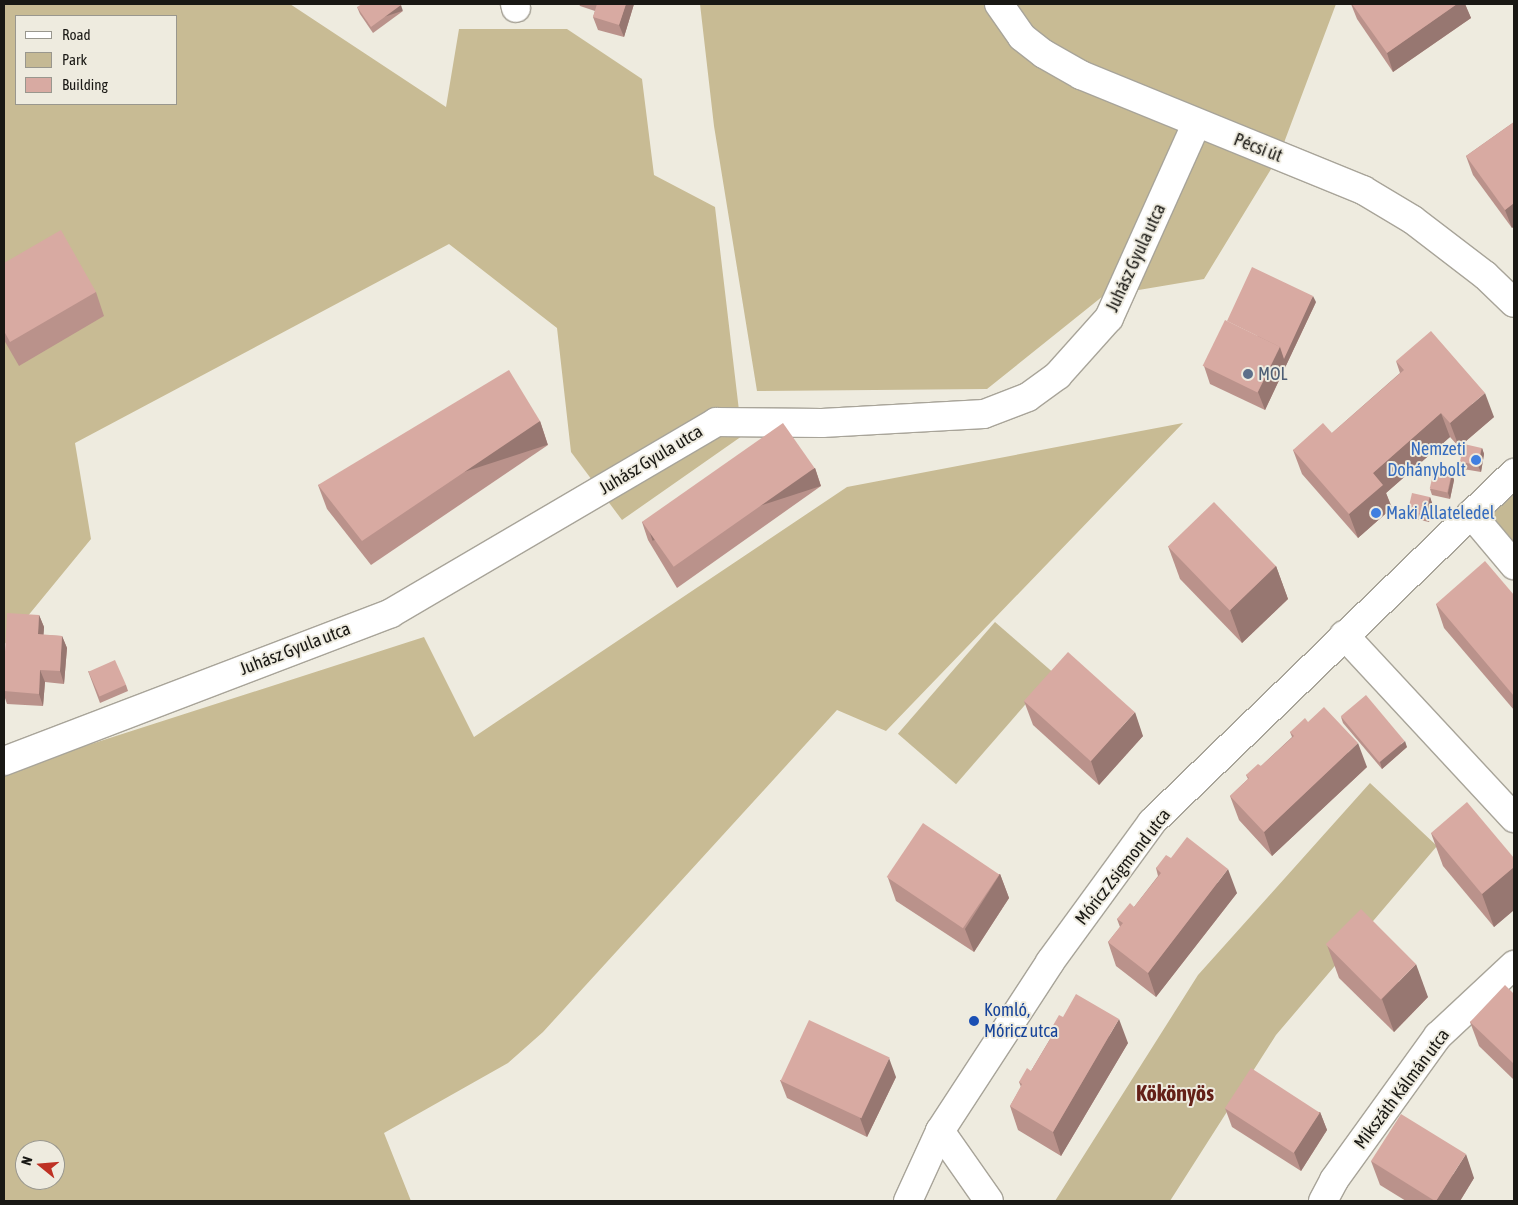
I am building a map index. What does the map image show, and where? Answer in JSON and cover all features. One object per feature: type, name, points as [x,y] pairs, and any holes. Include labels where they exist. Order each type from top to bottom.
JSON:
[{"type":"street","name":"Pécsi út","points":[[999,4],[1022,37],[1044,54],[1081,75],[1196,124],[1323,171],[1363,190],[1413,220],[1485,275],[1514,303]]},
{"type":"street","name":"Juhász Gyula utca","points":[[4,761],[391,613],[716,422],[822,423],[984,414],[1028,397],[1058,375],[1109,318],[1196,124]]},
{"type":"street","name":"Móricz Zsigmond utca","points":[[908,1201],[940,1131],[1050,962],[1152,822],[1514,473]]},
{"type":"street","points":[[1471,514],[1514,566]]},
{"type":"street","points":[[1344,635],[1514,818]]},
{"type":"street","name":"Mikszáth Kálmán utca","points":[[1323,1201],[1334,1180],[1438,1036],[1514,965]]},
{"type":"street","points":[[940,1131],[989,1201]]},
{"type":"green space","points":[[1514,473],[1514,565],[1471,514]]},
{"type":"green space","points":[[995,622],[1053,673],[956,784],[898,734]]},
{"type":"green space","points":[[1370,783],[1437,846],[1276,1035],[1170,1201],[1055,1201],[1198,975]]},
{"type":"shaded area","points":[[4,4],[290,4],[446,107],[459,29],[567,29],[642,79],[654,175],[715,207],[742,436],[622,520],[571,452],[557,328],[449,244],[75,443],[91,539],[4,645]]},
{"type":"shaded area","points":[[700,4],[1336,4],[1279,156],[1204,279],[1103,296],[987,389],[757,391],[714,126]]},
{"type":"shaded area","points":[[1183,423],[886,731],[837,710],[543,1032],[508,1063],[384,1133],[411,1201],[4,1201],[4,772],[424,637],[474,737],[847,487]]},
{"type":"building","points":[[362,4],[401,5],[371,27],[357,7]]},
{"type":"building","points":[[597,4],[626,4],[619,25],[593,17]]},
{"type":"building","points":[[1352,4],[1457,4],[1387,53]]},
{"type":"building","points":[[1514,122],[1514,203],[1505,210],[1466,156]]},
{"type":"building","points":[[61,230],[96,292],[10,342],[4,331],[4,263]]},
{"type":"building","points":[[1252,267],[1313,296],[1284,359],[1280,347],[1227,321]]},
{"type":"building","points":[[1225,320],[1280,347],[1257,393],[1203,366]]},
{"type":"building","points":[[1431,331],[1485,393],[1450,423],[1441,413],[1373,473],[1383,485],[1349,514],[1293,450],[1323,423],[1332,433],[1404,370],[1396,361]]},
{"type":"building","points":[[509,370],[540,421],[362,541],[318,485]]},
{"type":"building","points":[[783,423],[815,468],[674,567],[642,522]]},
{"type":"building","points":[[1464,444],[1482,448],[1477,466],[1460,462]]},
{"type":"building","points":[[1434,470],[1452,474],[1447,493],[1430,489]]},
{"type":"building","points":[[1412,493],[1430,497],[1425,515],[1408,511]]},
{"type":"building","points":[[1214,502],[1276,566],[1230,610],[1168,546]]},
{"type":"building","points":[[1485,561],[1514,595],[1514,696],[1436,604]]},
{"type":"building","points":[[7,613],[39,615],[38,634],[62,636],[60,671],[40,670],[39,694],[4,691]]},
{"type":"building","points":[[1068,652],[1135,712],[1091,761],[1024,701]]},
{"type":"building","points":[[115,660],[126,685],[99,696],[89,672]]},
{"type":"building","points":[[1366,695],[1405,741],[1379,762],[1341,716]]},
{"type":"building","points":[[1324,707],[1358,743],[1264,832],[1230,796],[1249,778],[1246,775],[1258,764],[1261,766],[1294,736],[1290,732],[1305,718],[1308,722]]},
{"type":"building","points":[[1467,802],[1514,858],[1514,867],[1482,894],[1431,833]]},
{"type":"building","points":[[923,823],[999,874],[963,928],[887,877]]},
{"type":"building","points":[[1187,837],[1228,869],[1148,973],[1108,942],[1123,923],[1117,919],[1130,903],[1134,907],[1161,873],[1156,868],[1166,855],[1171,858]]},
{"type":"building","points":[[1361,909],[1416,964],[1381,1000],[1326,944]]},
{"type":"building","points":[[1505,985],[1514,994],[1514,1064],[1470,1022]]},
{"type":"building","points":[[1076,994],[1119,1019],[1053,1132],[1010,1106],[1022,1084],[1019,1082],[1027,1068],[1031,1071],[1055,1031],[1051,1029],[1059,1015],[1063,1017]]},
{"type":"building","points":[[809,1020],[890,1058],[861,1118],[781,1081]]},
{"type":"building","points":[[1251,1068],[1320,1113],[1294,1153],[1225,1108]]},
{"type":"building","points":[[1401,1114],[1466,1154],[1436,1201],[1371,1161]]},
{"type":"place","name":"MOL","points":[[1248,374]]},
{"type":"place","name":"Nemzeti Dohánybolt","points":[[1476,460]]},
{"type":"place","name":"Maki Állateledel","points":[[1376,513]]},
{"type":"place","name":"Komló, Móricz utca","points":[[974,1021]]},
{"type":"district","name":"Kökönyös","points":[[1175,1094]]}]
